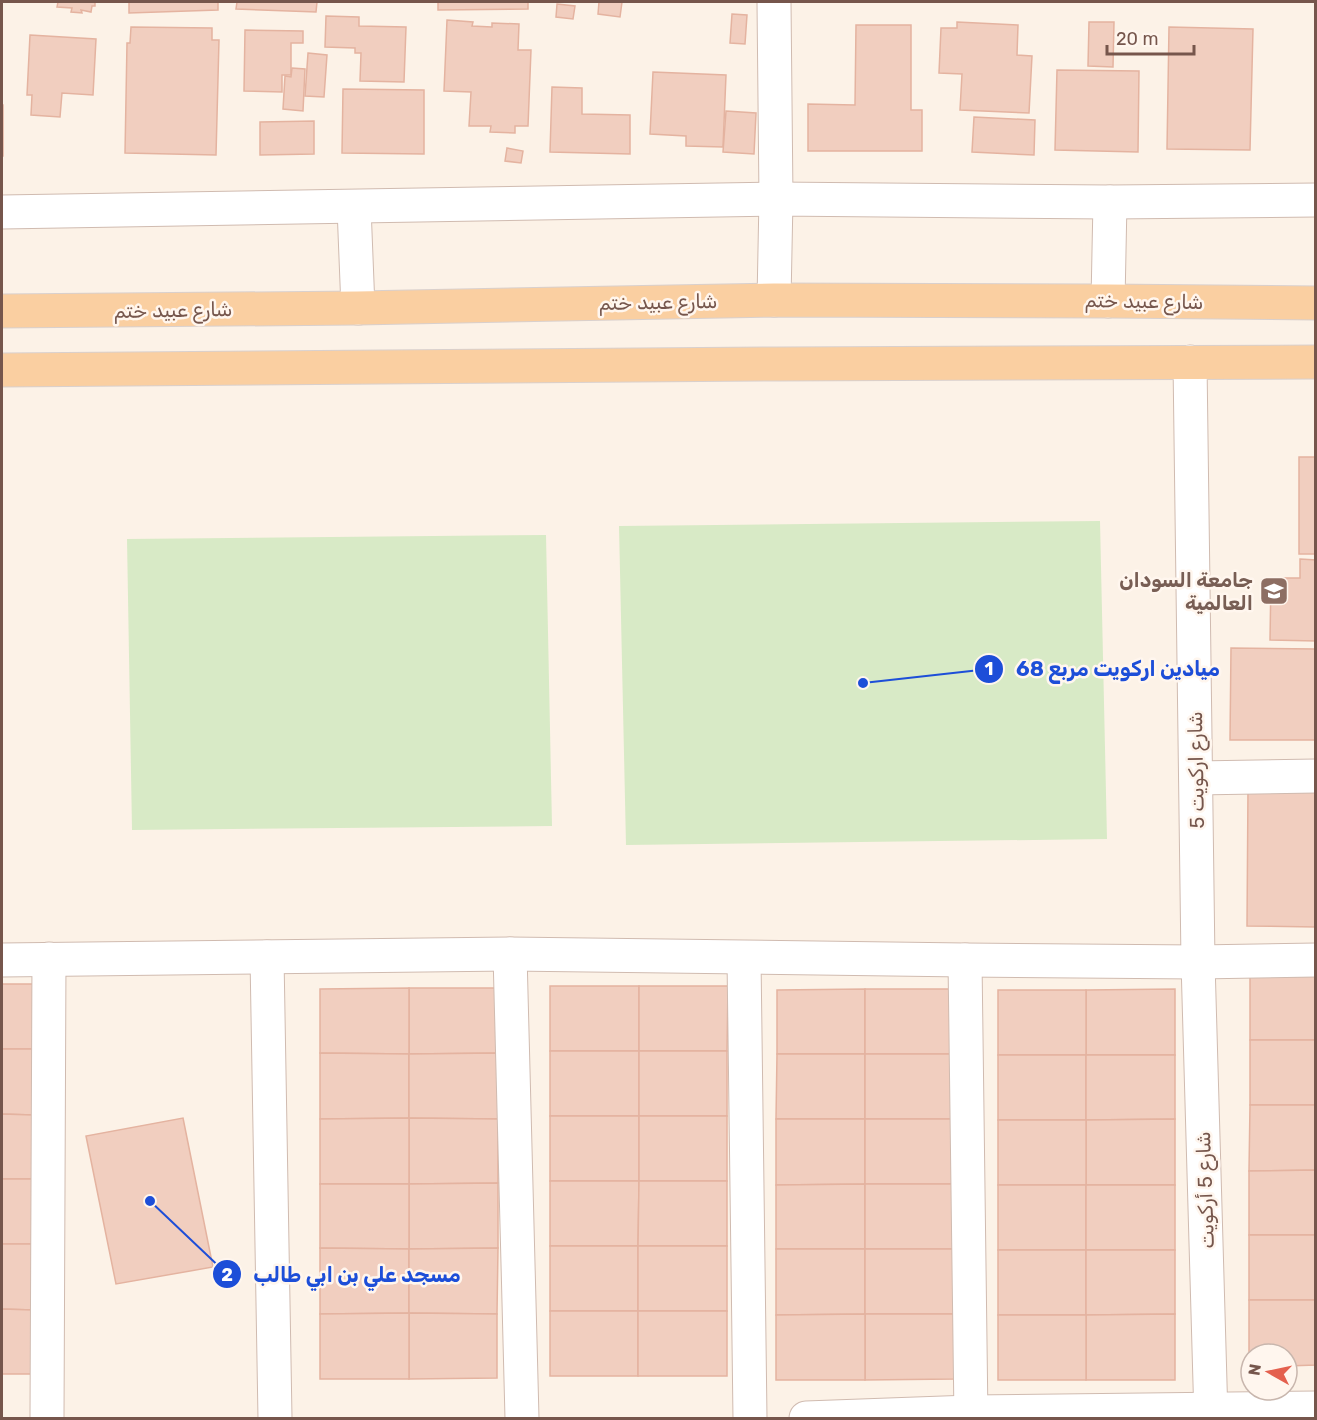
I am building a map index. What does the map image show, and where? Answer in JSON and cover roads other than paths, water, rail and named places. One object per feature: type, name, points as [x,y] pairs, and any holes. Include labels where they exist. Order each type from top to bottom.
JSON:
[{"type":"main road","name":"شارع عبيد ختم","points":[[2,311],[358,308],[774,300],[1316,303]]},
{"type":"main road","points":[[2,370],[1316,362]]},
{"type":"street","points":[[774,2],[776,199],[774,300]]},
{"type":"street","points":[[2,212],[776,199],[1110,202],[1316,200]]},
{"type":"street","points":[[1108,301],[1110,202]]},
{"type":"street","points":[[354,207],[358,308]]},
{"type":"street","name":"شارع اركويت 5","points":[[1190,362],[1198,962]]},
{"type":"street","points":[[1196,778],[1316,776]]},
{"type":"street","points":[[2,960],[510,954],[1198,962],[1316,960]]},
{"type":"street","points":[[510,954],[522,1419]]},
{"type":"street","points":[[267,957],[275,1419]]},
{"type":"street","points":[[744,958],[750,1419]]},
{"type":"street","points":[[46,1419],[48,959]]},
{"type":"street","points":[[965,960],[971,1415]]},
{"type":"street","name":"شارع 5 أركويت","points":[[1198,962],[1211,1414]]},
{"type":"street","points":[[806,1419],[971,1415],[1211,1414],[1316,1408]]},
{"type":"place","name":"جامعة السودان العالمية","points":[[1274,591]]},
{"type":"place","name":"ميادين اركويت مربع 68","points":[[863,683]]},
{"type":"place","name":"مسجد علي بن ابي طالب","points":[[150,1201]]}]
